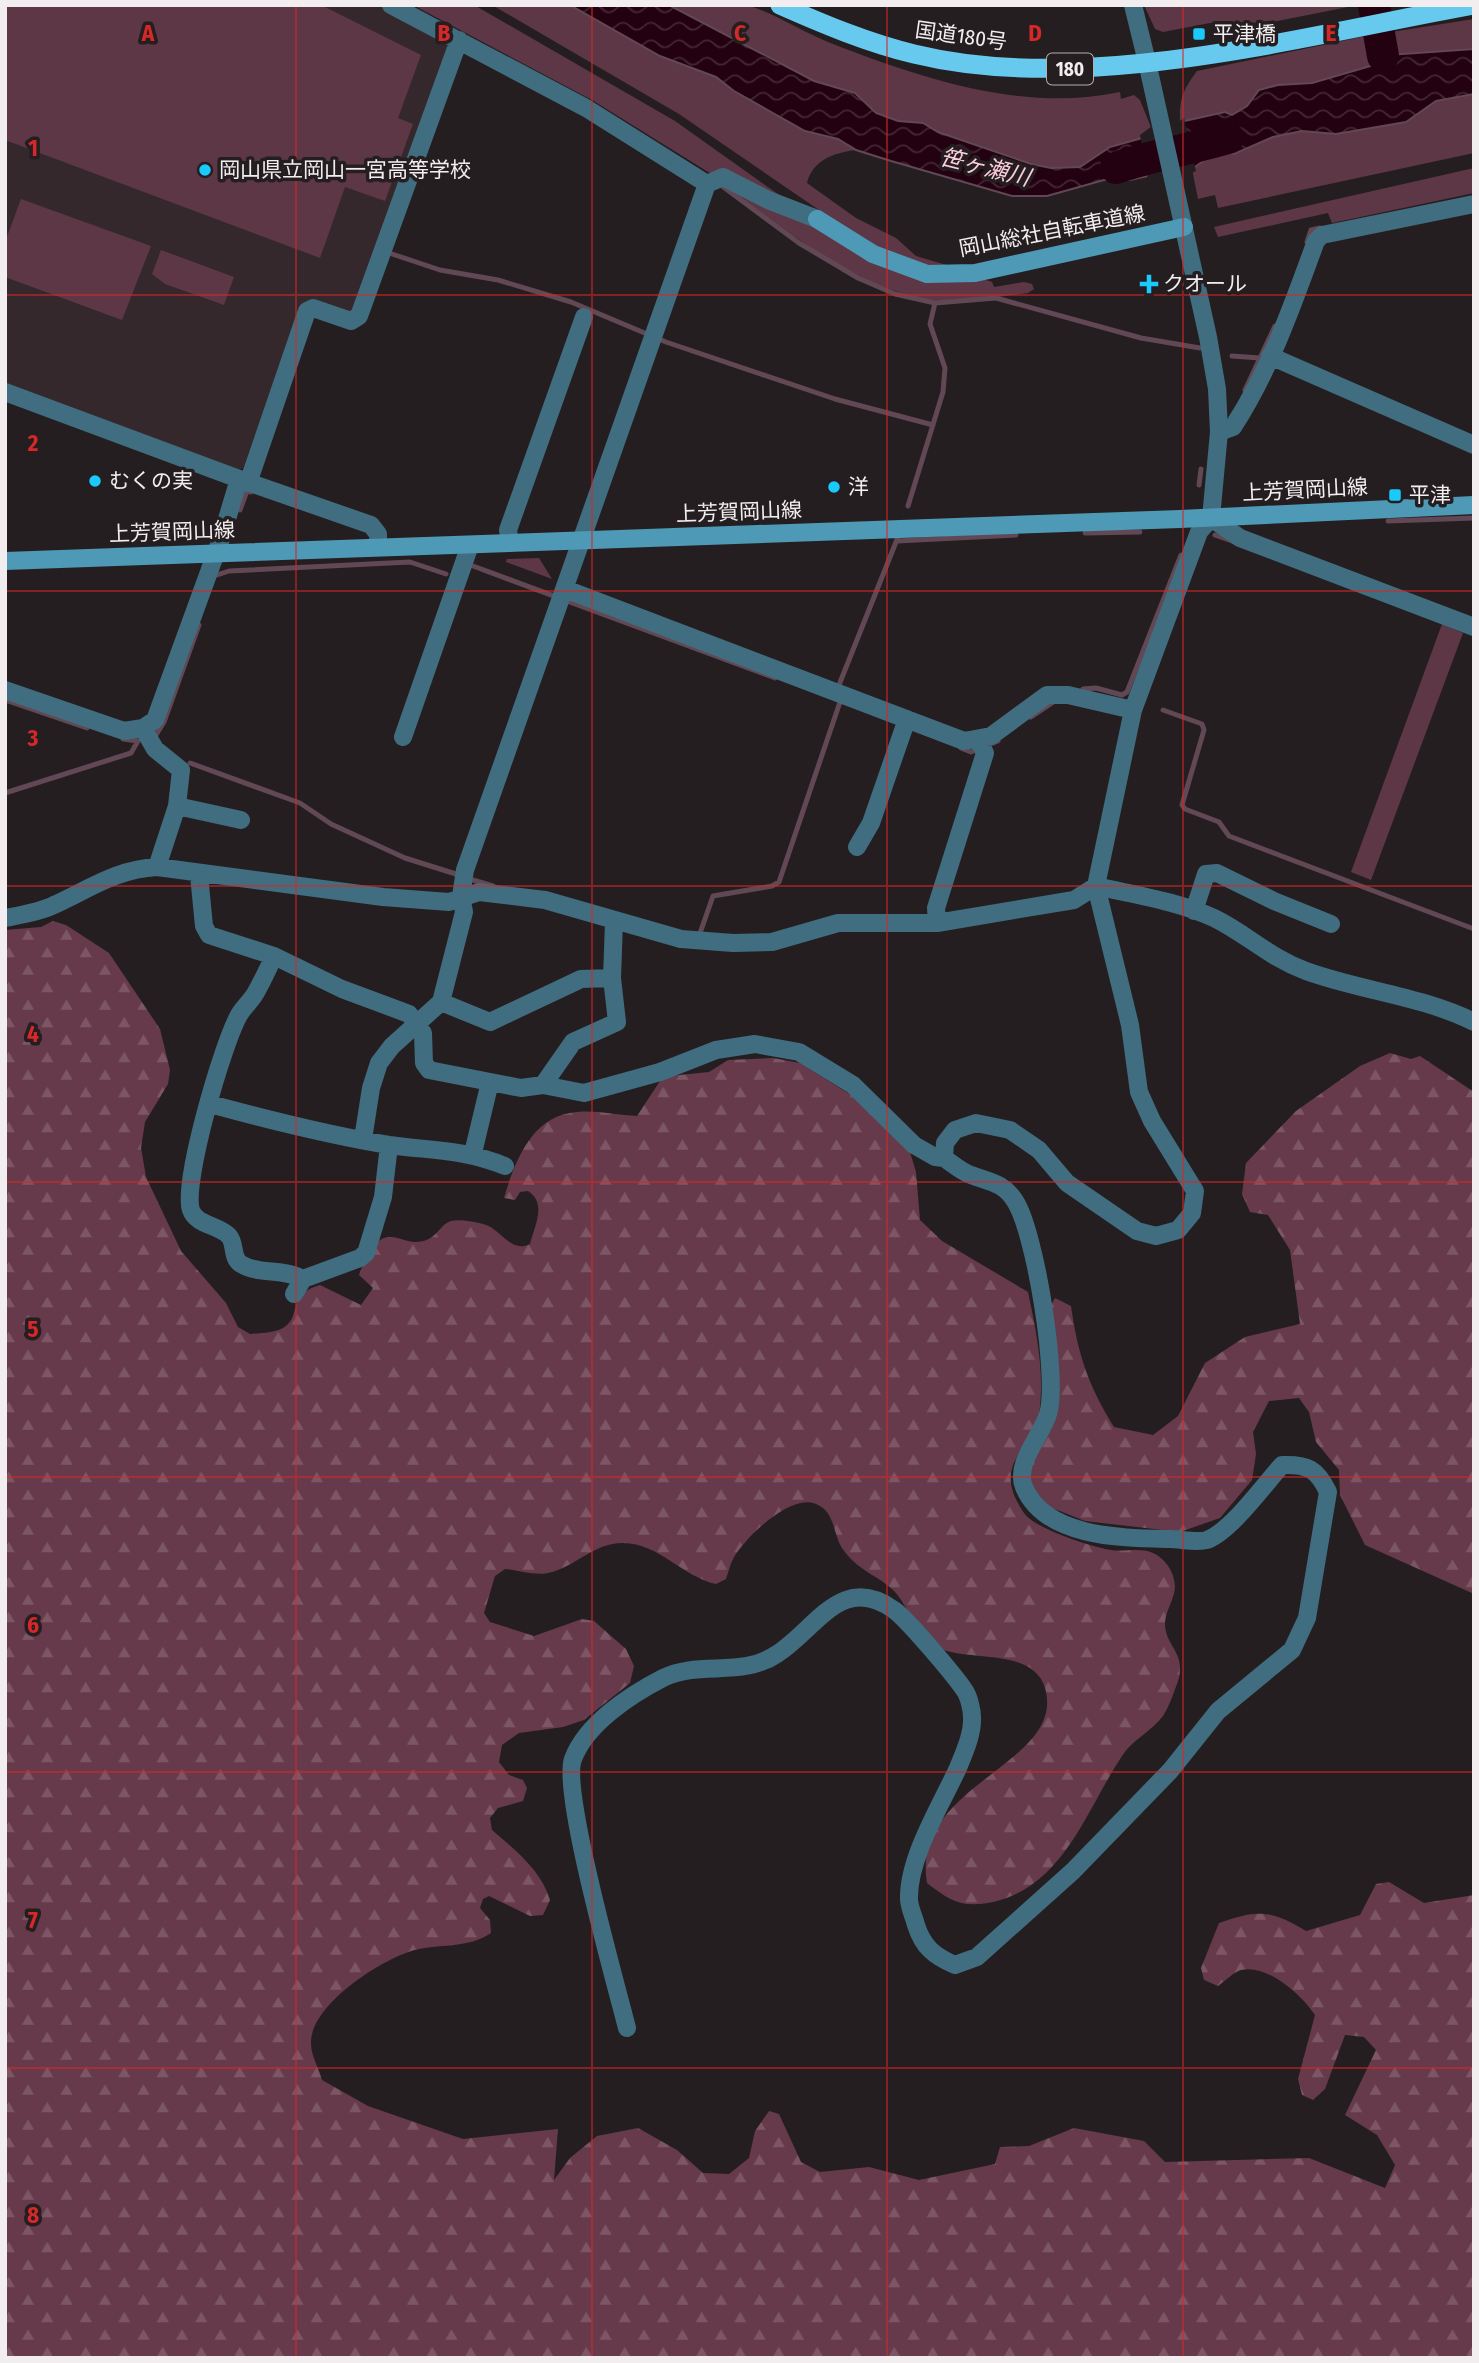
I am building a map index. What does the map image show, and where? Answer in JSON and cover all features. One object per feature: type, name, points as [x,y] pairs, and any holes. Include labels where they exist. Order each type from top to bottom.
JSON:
[{"type":"highway","name":"国道180号","points":[[780,5],[835,29],[901,50],[952,61],[1077,69],[1147,62],[1474,5]]},
{"type":"main road","name":"岡山総社自転車道線","points":[[817,219],[873,254],[928,274],[975,273],[1183,225]]},
{"type":"main road","name":"上芳賀岡山線","points":[[5,561],[1211,518],[1474,505]]},
{"type":"street","points":[[391,5],[586,108],[714,181],[817,219]]},
{"type":"street","points":[[944,1158],[945,1143],[954,1130],[976,1123],[1010,1130],[1040,1150],[1068,1183],[1137,1231],[1156,1236],[1178,1230],[1192,1213],[1195,1191],[1152,1121],[1139,1091],[1130,1025],[1096,886],[1133,710],[1199,532],[1211,518],[1219,432],[1217,389],[1208,337],[1158,103],[1133,5]]},
{"type":"street","points":[[5,690],[124,731],[143,728],[155,720],[240,484],[307,311],[313,308],[351,321],[359,316],[459,40]]},
{"type":"street","points":[[363,1139],[371,1088],[379,1063],[441,1002],[464,912],[461,896],[466,870],[655,335],[714,181]]},
{"type":"street","points":[[1219,432],[1233,427],[1289,315],[1316,241],[1322,235],[1474,204]]},
{"type":"street","points":[[510,543],[508,530],[584,317]]},
{"type":"street","points":[[1268,360],[1474,445]]},
{"type":"street","points":[[5,392],[240,484],[371,524],[378,534],[378,547]]},
{"type":"street","points":[[1211,518],[1240,538],[1474,627]]},
{"type":"street","points":[[403,737],[470,545]]},
{"type":"street","points":[[563,595],[905,725],[981,746]]},
{"type":"street","points":[[937,923],[936,908],[981,746],[1047,695],[1068,695],[1133,710]]},
{"type":"street","points":[[857,847],[871,822],[905,725]]},
{"type":"street","points":[[143,728],[155,749],[181,770],[177,806],[157,867]]},
{"type":"street","points":[[177,806],[242,820]]},
{"type":"street","points":[[5,918],[51,907],[92,885],[133,868],[157,867],[199,875],[383,897],[450,902],[461,896],[480,892],[545,900],[614,922],[681,939],[733,943],[772,942],[838,923],[937,923],[1074,900],[1096,886],[1194,911],[1215,919],[1278,961],[1332,980],[1418,1002],[1474,1022]]},
{"type":"street","points":[[1194,911],[1206,874],[1217,873],[1273,901],[1331,924]]},
{"type":"street","points":[[199,875],[204,926],[209,935],[274,956],[342,989],[409,1014],[418,1022],[423,1033],[424,1063],[429,1070],[521,1088],[543,1086],[584,1093],[660,1072],[716,1050],[755,1044],[799,1052],[853,1085],[914,1145],[935,1157],[944,1158],[968,1174],[999,1183],[1016,1201],[1034,1250],[1049,1352],[1051,1407],[1043,1432],[1025,1459],[1022,1484],[1035,1508],[1069,1526],[1116,1538],[1206,1540],[1227,1525],[1282,1465],[1304,1464],[1320,1474],[1328,1492],[1307,1618],[1292,1650],[1218,1710],[1170,1771],[1073,1871],[977,1957],[955,1965],[934,1956],[920,1937],[909,1900],[913,1867],[965,1751],[972,1717],[967,1693],[895,1610],[870,1598],[844,1599],[778,1654],[753,1666],[684,1671],[664,1678],[620,1705],[581,1741],[571,1763],[573,1793],[590,1879],[627,2028]]},
{"type":"street","points":[[543,1086],[573,1042],[617,1022],[612,978],[614,922]]},
{"type":"street","points":[[274,956],[234,1026],[211,1091],[192,1174],[190,1208],[195,1218],[223,1230],[233,1240],[236,1258],[242,1265],[295,1274],[298,1286],[366,1253],[383,1197],[389,1145]]},
{"type":"street","points":[[441,1002],[490,1022],[581,979],[612,978]]},
{"type":"street","points":[[473,1153],[490,1082]]},
{"type":"street","points":[[210,1104],[277,1122],[389,1145],[473,1153],[505,1166]]},
{"type":"shaded area","points":[[721,3],[750,6],[867,57],[974,89],[1047,98],[1120,92],[1121,99],[1134,95],[1140,100],[1152,130],[1146,137],[1110,147],[1080,167],[1051,168],[1031,164],[938,132],[923,123],[898,121],[876,113],[855,93],[814,81],[669,5]]},
{"type":"shaded area","name":"岡山県立岡山一宮高等学校","points":[[5,5],[385,5],[452,40],[352,315],[303,304],[243,468],[236,472],[5,387]]},
{"type":"shaded area","points":[[5,5],[321,5],[421,55],[398,118],[413,124],[385,201],[345,187],[320,258],[5,140]]},
{"type":"shaded area","points":[[413,5],[474,5],[675,121],[796,207],[713,175],[592,100]]},
{"type":"shaded area","points":[[492,5],[570,5],[660,56],[716,77],[734,91],[805,131],[838,139],[856,150],[839,153],[819,163],[807,183],[856,218],[896,238],[916,256],[950,266],[929,270],[876,249],[679,114]]},
{"type":"shaded area","points":[[1144,5],[1358,5],[1268,23],[1210,23],[1163,32],[1155,29]]},
{"type":"shaded area","points":[[1474,19],[1474,49],[1389,55],[1385,33]]},
{"type":"shaded area","points":[[1371,35],[1374,65],[1312,83],[1278,85],[1259,90],[1247,106],[1231,115],[1225,112],[1180,122],[1183,95],[1197,71]]},
{"type":"shaded area","points":[[1474,94],[1474,153],[1218,208],[1215,195],[1198,199],[1192,169],[1220,149],[1234,154],[1273,137],[1302,131],[1336,134],[1406,122],[1436,101]]},
{"type":"shaded area","points":[[1474,168],[1474,193],[1332,223],[1328,213],[1218,237],[1214,227]]},
{"type":"shaded area","points":[[731,190],[746,192],[870,255],[977,277],[992,282],[994,287],[1024,282],[1032,284],[1034,289],[1028,293],[956,301],[932,300],[904,294],[851,272],[826,257]]},
{"type":"shaded area","points":[[21,199],[151,246],[122,320],[5,277],[5,242]]},
{"type":"shaded area","points":[[161,250],[234,277],[224,305],[165,284],[152,274]]},
{"type":"shaded area","points":[[539,558],[552,579],[506,562],[507,559]]},
{"type":"shaded area","points":[[1442,624],[1463,633],[1371,880],[1351,872]]},
{"type":"green space","points":[[53,921],[66,925],[109,953],[160,1029],[170,1070],[168,1084],[145,1122],[141,1148],[146,1177],[181,1251],[226,1303],[238,1327],[250,1334],[283,1328],[292,1318],[302,1294],[320,1285],[361,1305],[373,1288],[359,1275],[371,1250],[386,1237],[411,1242],[422,1241],[433,1236],[447,1223],[458,1220],[489,1226],[517,1246],[530,1244],[538,1215],[534,1196],[528,1191],[520,1192],[515,1200],[504,1198],[520,1155],[528,1142],[548,1122],[561,1115],[599,1112],[637,1116],[660,1081],[670,1076],[709,1072],[728,1060],[773,1058],[800,1063],[851,1095],[910,1152],[916,1172],[920,1220],[942,1241],[1028,1292],[1038,1349],[1041,1392],[1037,1422],[1012,1468],[1014,1495],[1024,1513],[1051,1531],[1091,1545],[1111,1550],[1143,1550],[1153,1553],[1165,1562],[1174,1581],[1175,1590],[1165,1622],[1168,1637],[1178,1656],[1180,1671],[1163,1716],[1122,1756],[1084,1822],[1056,1863],[1038,1880],[1017,1893],[993,1902],[965,1904],[943,1895],[927,1883],[928,1849],[941,1821],[963,1798],[1033,1737],[1046,1714],[1045,1688],[1038,1674],[1011,1660],[959,1654],[932,1644],[895,1592],[848,1556],[839,1542],[830,1517],[822,1507],[806,1502],[794,1505],[769,1520],[739,1550],[726,1579],[716,1584],[693,1575],[648,1548],[623,1543],[593,1551],[548,1573],[505,1569],[495,1576],[484,1613],[490,1622],[534,1636],[582,1619],[594,1621],[626,1649],[634,1666],[630,1683],[584,1720],[563,1727],[519,1733],[502,1745],[499,1762],[509,1775],[523,1780],[527,1788],[523,1801],[498,1808],[490,1818],[492,1830],[526,1861],[546,1889],[550,1900],[543,1915],[530,1916],[489,1896],[483,1899],[480,1908],[490,1920],[491,1933],[474,1941],[405,1953],[352,1984],[322,2014],[314,2029],[311,2048],[322,2080],[368,2106],[463,2139],[558,2129],[554,2180],[570,2158],[597,2136],[638,2128],[677,2150],[703,2173],[729,2174],[749,2158],[755,2131],[769,2111],[779,2114],[801,2162],[820,2172],[869,2167],[919,2180],[995,2164],[1000,2147],[1029,2146],[1074,2128],[1144,2141],[1165,2162],[1309,2158],[1385,2188],[1395,2165],[1377,2135],[1345,2115],[1376,2050],[1364,2037],[1345,2035],[1325,2089],[1313,2100],[1302,2095],[1298,2079],[1315,2015],[1309,2007],[1293,1990],[1262,1972],[1241,1970],[1218,1986],[1204,1980],[1201,1968],[1219,1923],[1232,1918],[1264,1914],[1283,1919],[1306,1931],[1360,1915],[1376,1884],[1389,1882],[1424,1903],[1474,1895],[1474,2358],[5,2358],[5,930],[41,927]]},
{"type":"green space","points":[[1390,1053],[1411,1059],[1420,1056],[1474,1092],[1474,1594],[1365,1545],[1340,1495],[1339,1470],[1316,1442],[1309,1412],[1299,1398],[1269,1401],[1253,1432],[1256,1454],[1252,1480],[1220,1518],[1180,1532],[1085,1521],[1042,1504],[1029,1482],[1030,1461],[1048,1435],[1048,1311],[1055,1298],[1071,1306],[1085,1369],[1114,1427],[1153,1435],[1178,1416],[1205,1363],[1245,1337],[1300,1324],[1290,1250],[1268,1215],[1250,1212],[1242,1194],[1246,1163],[1296,1111],[1360,1066]]},
{"type":"water","points":[[570,5],[669,5],[814,81],[855,93],[876,113],[898,121],[923,123],[938,132],[1031,164],[1051,168],[1080,167],[1110,147],[1146,137],[1161,173],[1130,180],[1104,180],[1047,196],[1012,196],[891,161],[856,150],[838,139],[805,131],[734,91],[716,77],[660,56]]},
{"type":"water","points":[[1385,33],[1389,55],[1474,49],[1474,94],[1436,101],[1406,122],[1336,134],[1302,131],[1273,137],[1234,154],[1220,149],[1192,169],[1180,122],[1225,112],[1232,115],[1247,106],[1259,90],[1278,85],[1312,83],[1374,65],[1371,35]]},
{"type":"pier","points":[[1184,118],[1196,171],[1192,173],[1188,170],[1177,123]]},
{"type":"pier","points":[[1152,126],[1164,175],[1148,180],[1140,135]]},
{"type":"waterway","points":[[1374,5],[1383,56]]},
{"type":"waterway","name":"笹ヶ瀬川","points":[[1116,168],[1228,138]]},
{"type":"waterway","points":[[718,183],[799,243],[858,278],[895,294],[935,303],[996,298],[1141,338],[1200,348]]},
{"type":"waterway","points":[[1307,242],[1311,230],[1320,228]]},
{"type":"waterway","points":[[392,254],[440,270],[498,280],[571,302],[666,342],[835,399],[933,425]]},
{"type":"waterway","points":[[908,506],[943,392],[945,368],[930,324],[935,303]]},
{"type":"waterway","points":[[1245,390],[1275,326]]},
{"type":"waterway","points":[[1232,356],[1260,358]]},
{"type":"waterway","points":[[1199,485],[1201,469]]},
{"type":"waterway","points":[[240,510],[247,491],[251,492]]},
{"type":"waterway","points":[[1388,521],[1474,518]]},
{"type":"waterway","points":[[1085,533],[1140,532]]},
{"type":"waterway","points":[[897,541],[1016,535]]},
{"type":"waterway","points":[[1215,535],[1232,541]]},
{"type":"waterway","points":[[839,685],[898,537]]},
{"type":"waterway","points":[[1083,689],[1096,688],[1122,695],[1127,692],[1181,555]]},
{"type":"waterway","points":[[217,575],[229,571],[410,562],[446,574]]},
{"type":"waterway","points":[[473,566],[775,678]]},
{"type":"waterway","points":[[156,735],[164,722],[199,625]]},
{"type":"waterway","points":[[5,700],[87,728]]},
{"type":"waterway","points":[[696,936],[699,936],[713,896],[772,886],[779,882],[840,702]]},
{"type":"waterway","points":[[1031,717],[1052,703]]},
{"type":"waterway","points":[[1163,710],[1202,724],[1204,730],[1182,805],[1185,809],[1219,822],[1229,836],[1474,929]]},
{"type":"waterway","points":[[5,793],[131,753],[138,741],[123,739]]},
{"type":"waterway","points":[[961,748],[971,752],[998,741]]},
{"type":"waterway","points":[[190,763],[300,803],[331,824],[405,858],[456,874]]},
{"type":"waterway","points":[[473,880],[493,886]]},
{"type":"place","name":"平津橋","points":[[1199,34]]},
{"type":"place","name":"岡山県立岡山一宮高等学校","points":[[205,170]]},
{"type":"place","name":"クオール","points":[[1149,284]]},
{"type":"place","name":"むくの実","points":[[95,481]]},
{"type":"place","name":"洋","points":[[834,487]]},
{"type":"place","name":"平津","points":[[1395,495]]}]
